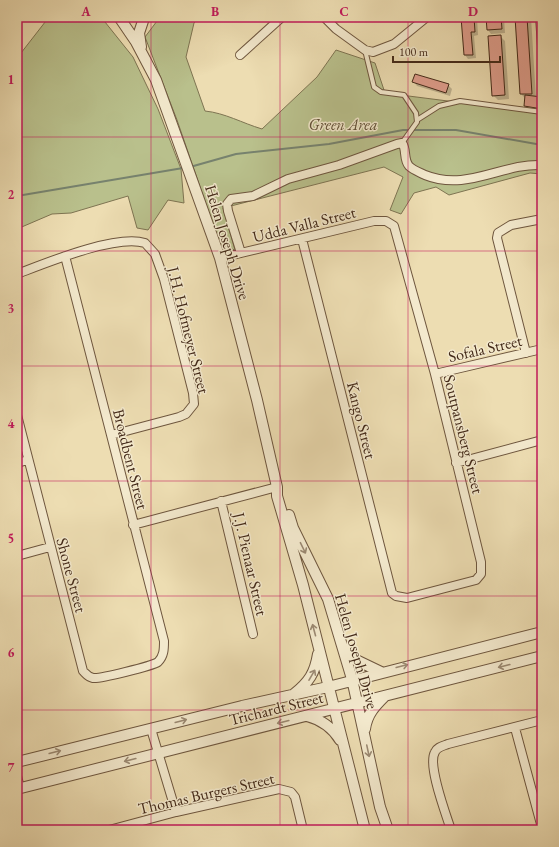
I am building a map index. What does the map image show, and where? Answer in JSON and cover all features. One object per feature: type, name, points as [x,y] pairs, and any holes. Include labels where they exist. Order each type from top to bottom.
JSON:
[{"type":"street","name":"Helen Joseph Drive","points":[[119,17],[142,52],[167,109],[220,258],[257,400],[277,487],[277,496],[319,649],[365,830]]},
{"type":"street","points":[[128,29],[144,17]]},
{"type":"street","points":[[142,52],[139,33],[144,17]]},
{"type":"street","points":[[240,55],[282,17]]},
{"type":"street","points":[[324,17],[336,29],[365,50],[379,51],[394,44],[427,17]]},
{"type":"street","points":[[241,253],[228,211],[227,204],[231,199],[253,196],[288,179],[338,165],[402,143],[408,165],[424,174],[440,179],[467,180],[525,166],[542,165]]},
{"type":"street","points":[[526,353],[499,248],[498,233],[511,225],[542,219]]},
{"type":"street","name":"Udda Valla Street","points":[[220,258],[374,221],[386,221],[394,226]]},
{"type":"street","name":"Soutpansberg Street","points":[[394,226],[435,374],[481,562],[481,574],[476,580],[407,598]]},
{"type":"street","name":"Kango Street","points":[[302,239],[390,589],[396,596],[407,598]]},
{"type":"street","name":"J.H. Hofmeyer Street","points":[[65,256],[123,241],[140,242],[149,246],[155,254],[164,279],[193,393],[194,404],[186,414],[179,417],[112,435]]},
{"type":"street","points":[[17,274],[65,256]]},
{"type":"street","name":"Broadbent Street","points":[[65,256],[164,641],[162,656],[152,665]]},
{"type":"street","name":"Sofala Street","points":[[435,374],[542,349]]},
{"type":"street","name":"Shone Street","points":[[17,415],[83,671],[87,675],[96,678],[152,665]]},
{"type":"street","points":[[456,463],[542,440]]},
{"type":"street","points":[[17,462],[28,460]]},
{"type":"street","name":"Helen Joseph Drive","points":[[277,487],[281,493],[293,528],[324,588],[352,679],[380,807],[388,830]]},
{"type":"street","points":[[133,525],[277,487]]},
{"type":"street","name":"J.J. Pienaar Street","points":[[221,501],[253,634]]},
{"type":"street","points":[[17,556],[50,547]]},
{"type":"street","name":"Trichardt Street","points":[[17,762],[242,706],[293,695],[542,632]]},
{"type":"street","points":[[341,642],[347,652],[356,660],[381,672]]},
{"type":"street","points":[[293,695],[307,684],[314,673],[319,649]]},
{"type":"street","name":"Trichardt Street","points":[[19,789],[542,656]]},
{"type":"street","points":[[365,734],[369,714],[373,708],[387,695]]},
{"type":"street","points":[[306,716],[328,725],[343,745]]},
{"type":"street","points":[[450,830],[433,765],[434,752],[438,748],[448,744],[542,720]]},
{"type":"street","points":[[515,728],[542,828]]},
{"type":"street","points":[[151,729],[157,754],[176,812]]},
{"type":"street","points":[[17,776],[19,789]]},
{"type":"street","name":"Thomas Burgers Street","points":[[109,830],[176,812],[273,790],[286,790],[295,796],[303,830]]},
{"type":"lane","points":[[538,17],[542,75]]},
{"type":"lane","points":[[365,50],[374,87],[381,92],[404,94],[416,113],[417,120]]},
{"type":"lane","points":[[402,143],[417,120],[439,106],[460,101],[542,112]]},
{"type":"green space","points":[[49,17],[101,17],[133,57],[158,109],[181,169],[184,203],[168,200],[148,230],[137,228],[128,196],[71,213],[52,214],[17,229],[17,54],[21,53]]},
{"type":"green space","name":"Green Area","points":[[160,17],[200,17],[194,23],[186,57],[205,111],[227,116],[262,129],[317,77],[336,50],[375,63],[385,93],[542,113],[542,174],[530,173],[449,195],[436,187],[414,193],[401,214],[390,210],[403,177],[384,167],[223,208],[235,250],[220,245],[177,120],[145,37]]},
{"type":"building","points":[[461,17],[474,17],[475,32],[471,32],[473,55],[464,55]]},
{"type":"building","points":[[486,17],[501,17],[502,29],[487,30]]},
{"type":"building","points":[[515,17],[527,17],[532,94],[520,94]]},
{"type":"building","points":[[501,35],[505,95],[492,96],[488,36]]},
{"type":"building","points":[[415,74],[449,84],[446,93],[412,82]]},
{"type":"building","points":[[525,95],[542,97],[542,109],[524,106]]},
{"type":"waterway","points":[[190,167],[236,154],[329,144],[403,130],[456,130],[542,145]]},
{"type":"waterway","points":[[17,196],[183,168]]}]
